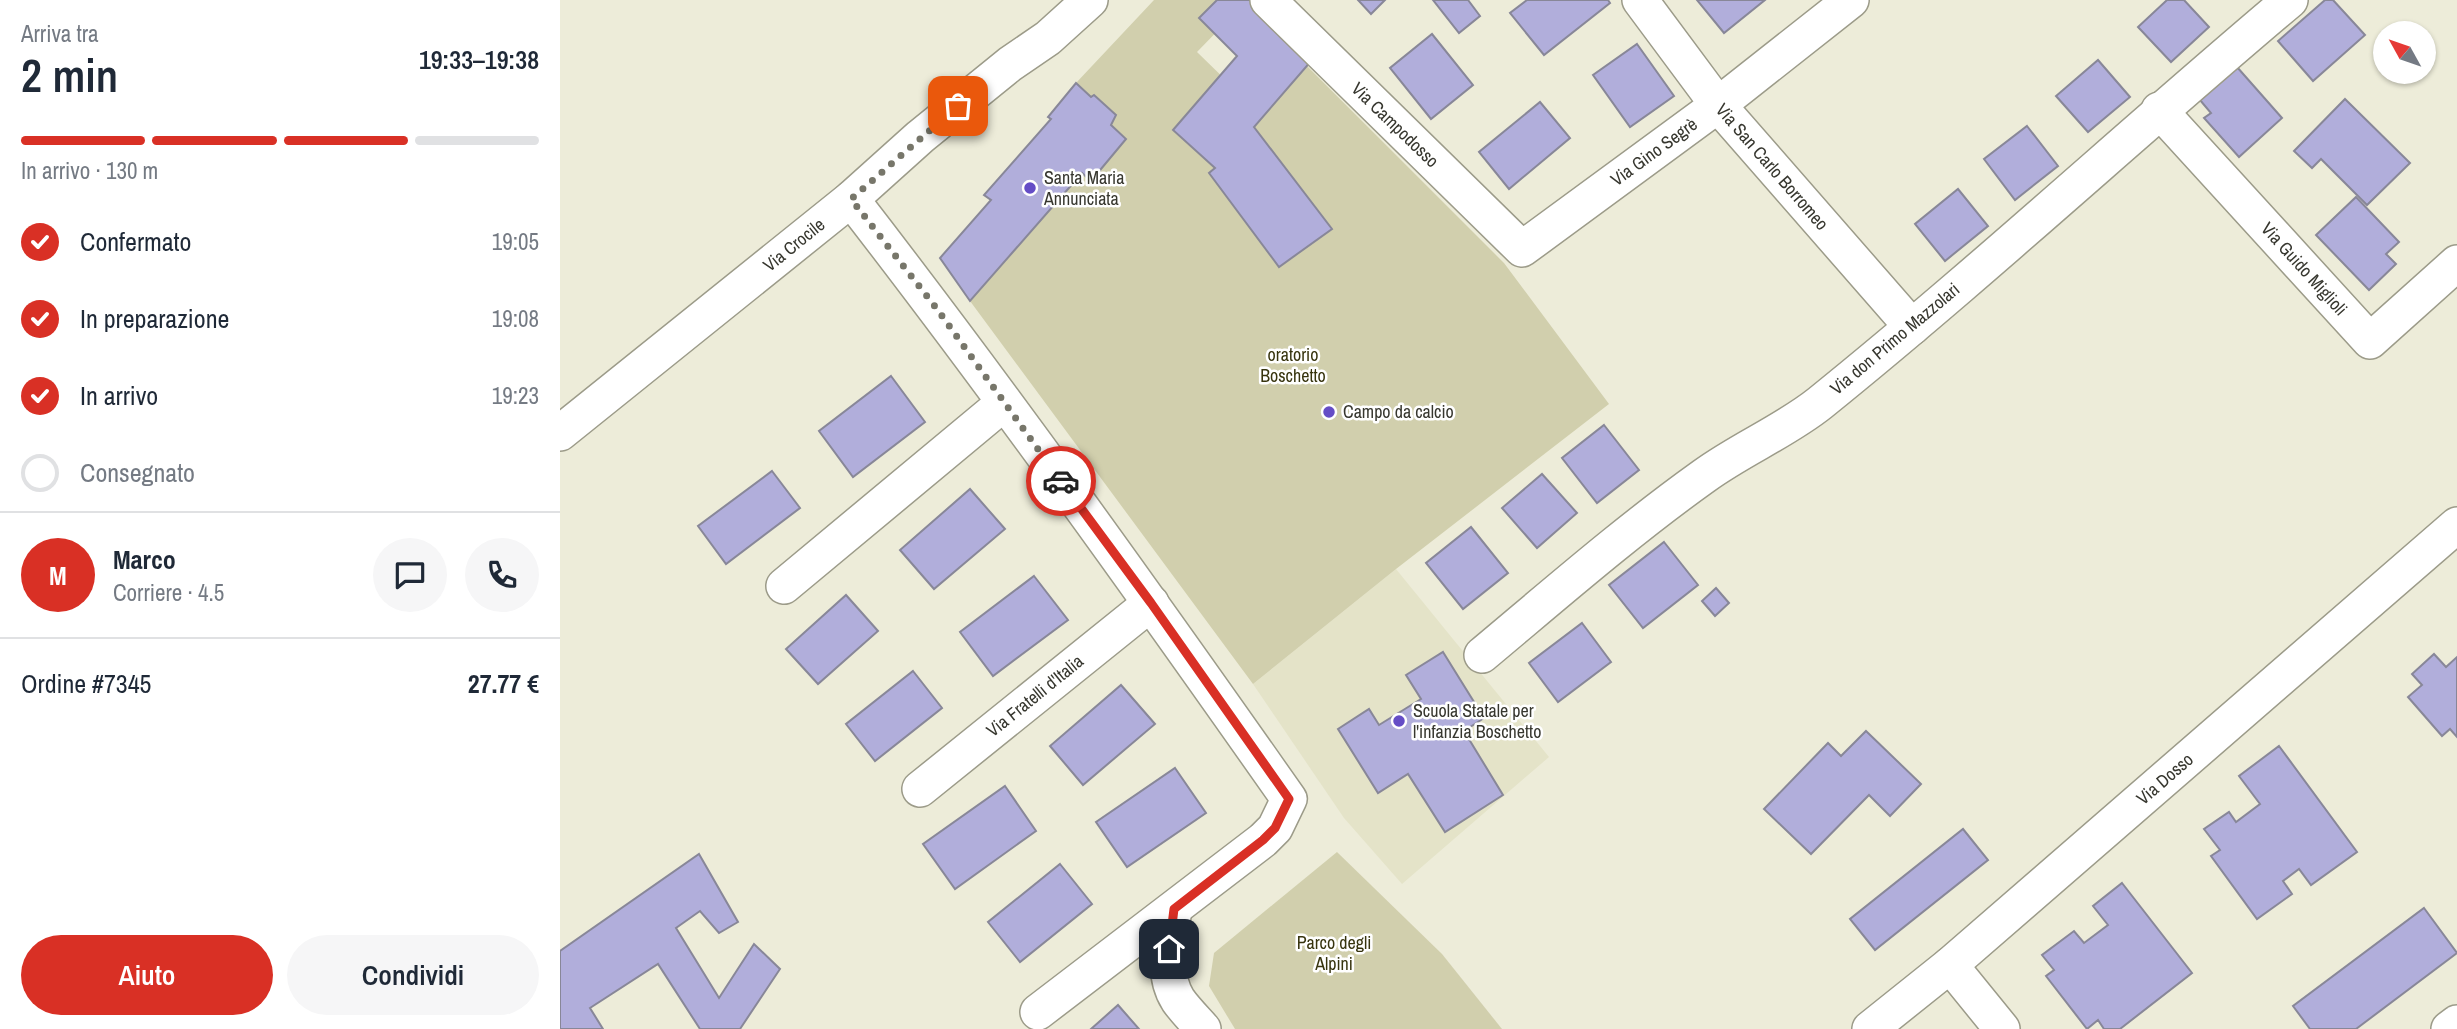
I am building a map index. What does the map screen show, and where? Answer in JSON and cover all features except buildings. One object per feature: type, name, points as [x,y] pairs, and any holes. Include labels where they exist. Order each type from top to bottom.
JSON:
[{"type":"street","name":"Via Crocile","points":[[560,433],[851,199],[920,137],[1010,64],[1048,38],[1090,0]]},
{"type":"street","name":"Via Campodosso","points":[[1268,0],[1522,249]]},
{"type":"street","name":"Via San Carlo Borromeo","points":[[1640,0],[1718,105],[1912,327]]},
{"type":"street","name":"Via Gino Segrè","points":[[1522,249],[1718,105],[1851,0]]},
{"type":"street","name":"Via don Primo Mazzolari","points":[[1482,654],[1639,524],[1707,474],[1817,405],[1912,327],[2159,110],[2290,0]]},
{"type":"street","name":"Via Guido Miglioli","points":[[2159,110],[2370,341],[2457,264]]},
{"type":"street","points":[[851,199],[937,309],[1151,603],[1289,799],[1275,828],[1263,840],[1038,1012]]},
{"type":"street","points":[[784,586],[1004,403]]},
{"type":"street","name":"Via Dosso","points":[[1870,1029],[1950,965],[2457,525]]},
{"type":"street","name":"Via Fratelli d'Italia","points":[[920,789],[1151,603]]},
{"type":"street","points":[[1174,909],[1168,966],[1170,982],[1178,1000],[1203,1029]]},
{"type":"street","points":[[1950,965],[2003,1029]]},
{"type":"street","points":[[2449,1029],[2457,1023]]},
{"type":"shaded area","name":"Scuola Statale per l'infanzia Boschetto","points":[[1396,569],[1549,757],[1402,884],[1344,818],[1253,684]]},
{"type":"green space","name":"oratorio Boschetto","points":[[1154,0],[1230,0],[1234,14],[1197,52],[1235,89],[1301,60],[1504,263],[1609,404],[1253,684],[970,301],[1082,173],[1091,181],[1126,139],[1111,125],[1116,115],[1076,83]]},
{"type":"green space","name":"Parco degli Alpini","points":[[1337,852],[1442,954],[1502,1029],[1235,1029],[1209,986],[1214,953]]},
{"type":"way so far","points":[[958,106],[851,199],[937,309],[1061,481]]},
{"type":"place","name":"Santa Maria Annunciata","points":[[1030,188]]},
{"type":"place","name":"Campo da calcio","points":[[1329,412]]},
{"type":"place","name":"Scuola Statale per l'infanzia Boschetto","points":[[1399,721]]},
{"type":"route","points":[[1061,481],[1289,799],[1275,828],[1263,840],[1174,909],[1169,949]]}]
